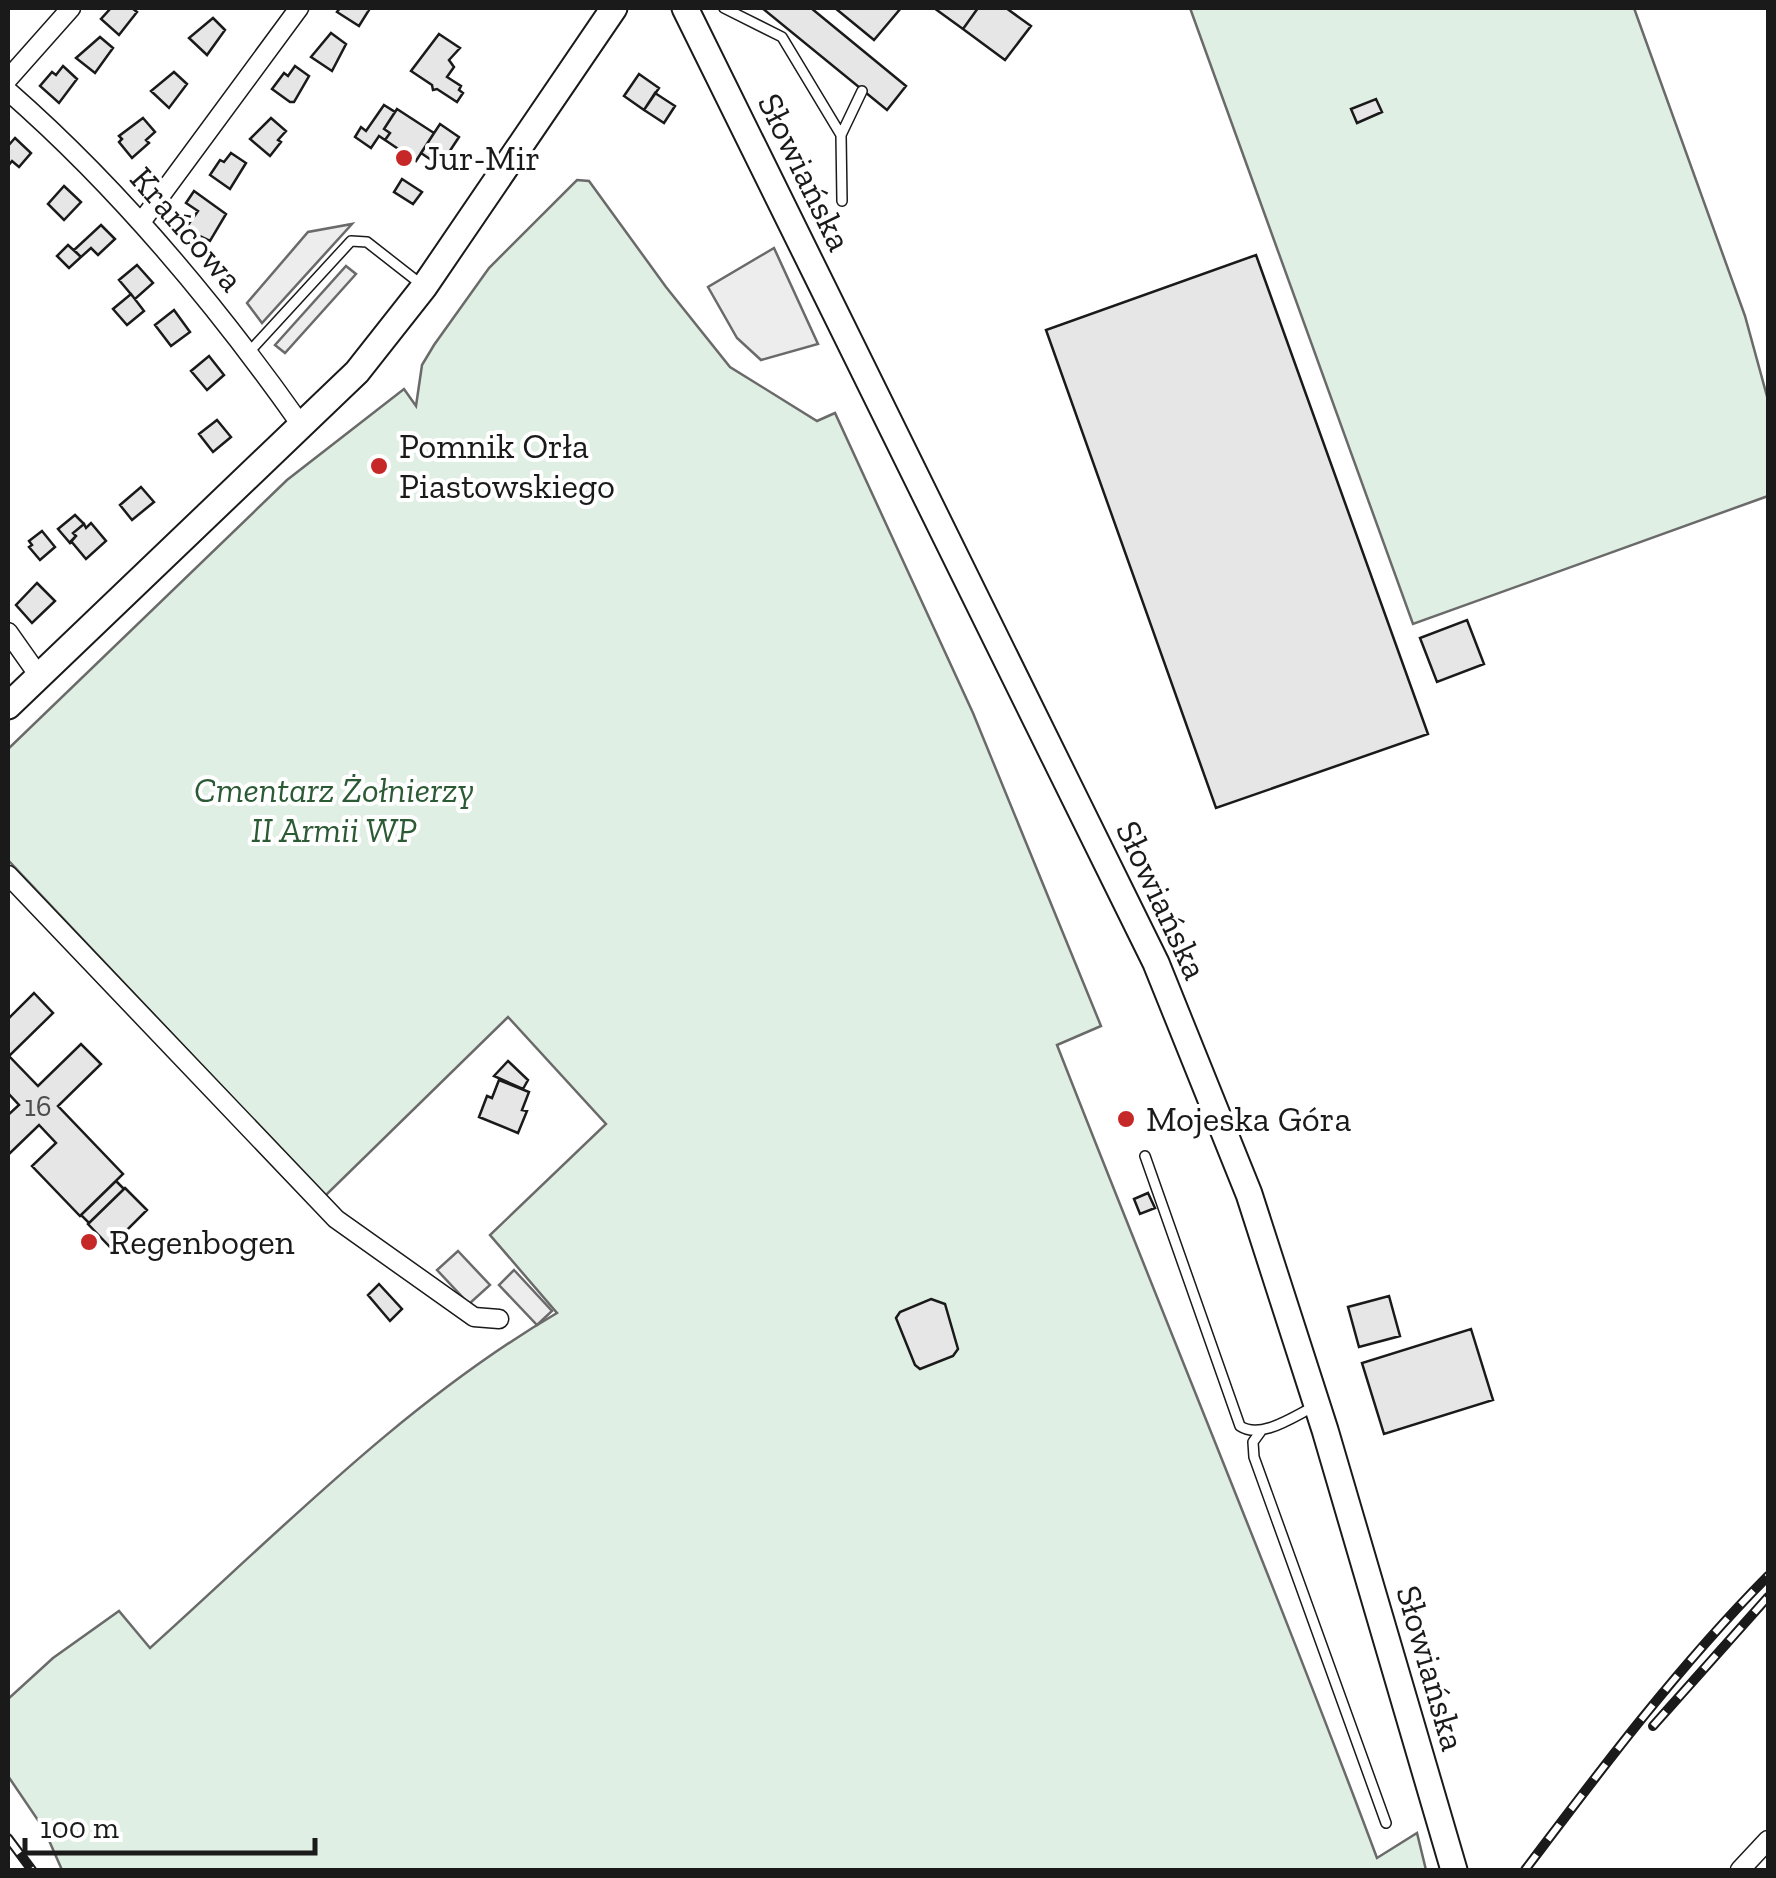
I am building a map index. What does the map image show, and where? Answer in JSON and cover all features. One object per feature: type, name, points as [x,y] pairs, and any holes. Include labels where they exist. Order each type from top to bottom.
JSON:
[{"type":"street","points":[[8,79],[72,8]]},
{"type":"street","points":[[142,221],[300,8]]},
{"type":"street","points":[[8,706],[357,372],[424,286],[614,8]]},
{"type":"street","name":"Słowiańska","points":[[692,8],[1156,963],[1250,1194],[1318,1405],[1454,1870]]},
{"type":"street","name":"Krańcowa","points":[[8,91],[56,133],[142,221],[249,352],[301,425]]},
{"type":"street","points":[[8,632],[38,676]]},
{"type":"street","points":[[8,875],[336,1218],[474,1317],[499,1320]]},
{"type":"street","points":[[1740,1870],[1768,1840]]},
{"type":"lane","points":[[724,8],[782,37],[841,136]]},
{"type":"lane","points":[[842,201],[841,136],[862,91]]},
{"type":"lane","points":[[249,352],[351,241],[368,242],[424,286]]},
{"type":"lane","points":[[1146,1156],[1240,1426],[1249,1432],[1261,1431],[1318,1405]]},
{"type":"lane","points":[[1261,1431],[1253,1442],[1254,1457],[1386,1823]]},
{"type":"green space","points":[[1190,8],[1634,8],[1745,316],[1768,400],[1768,496],[1413,624]]},
{"type":"green space","name":"Cmentarz Żołnierzy II Armii WP","points":[[577,180],[589,181],[730,367],[817,421],[835,413],[973,713],[1101,1026],[1057,1045],[1377,1858],[1417,1833],[1426,1870],[62,1870],[44,1829],[8,1776],[8,1699],[53,1658],[119,1611],[150,1648],[395,1428],[501,1348],[557,1313],[490,1235],[606,1124],[508,1017],[325,1196],[8,860],[8,749],[287,480],[404,389],[416,406],[422,365],[434,345],[489,268]]},
{"type":"shaded area","points":[[352,224],[262,323],[247,303],[308,232]]},
{"type":"shaded area","points":[[774,248],[818,344],[761,360],[737,338],[708,287]]},
{"type":"shaded area","points":[[346,266],[356,274],[285,353],[275,345]]},
{"type":"shaded area","points":[[458,1251],[490,1285],[469,1304],[437,1270]]},
{"type":"shaded area","points":[[514,1270],[552,1311],[537,1325],[499,1285]]},
{"type":"building","points":[[111,8],[132,8],[137,12],[119,35],[101,19]]},
{"type":"building","points":[[340,8],[369,10],[359,26],[337,12]]},
{"type":"building","points":[[762,8],[811,8],[906,86],[887,110]]},
{"type":"building","points":[[835,8],[901,8],[874,40]]},
{"type":"building","points":[[934,8],[978,8],[963,29]]},
{"type":"building","points":[[978,8],[1006,8],[1031,26],[1005,60],[963,29]]},
{"type":"building","points":[[213,18],[225,30],[207,55],[189,38]]},
{"type":"building","points":[[331,33],[346,44],[332,71],[311,57]]},
{"type":"building","points":[[439,34],[460,48],[449,60],[454,67],[447,77],[461,86],[459,90],[463,93],[457,102],[433,90],[432,85],[411,71]]},
{"type":"building","points":[[100,37],[113,48],[95,73],[76,58]]},
{"type":"building","points":[[63,66],[77,79],[59,103],[40,86]]},
{"type":"building","points":[[295,66],[309,76],[294,102],[290,102],[272,89]]},
{"type":"building","points":[[174,72],[187,84],[169,108],[151,91]]},
{"type":"building","points":[[639,74],[659,88],[644,110],[624,96]]},
{"type":"building","points":[[655,93],[675,106],[664,123],[644,110]]},
{"type":"building","points":[[1376,99],[1382,112],[1357,123],[1351,109]]},
{"type":"building","points":[[384,105],[395,112],[384,129],[390,133],[385,140],[379,136],[371,148],[355,137],[361,127],[366,131]]},
{"type":"building","points":[[397,109],[434,133],[416,161],[385,140],[390,133],[384,129]]},
{"type":"building","points":[[143,118],[155,132],[132,158],[119,142],[119,136]]},
{"type":"building","points":[[271,118],[286,131],[270,156],[250,139]]},
{"type":"building","points":[[440,124],[459,137],[440,166],[421,153]]},
{"type":"building","points":[[15,138],[31,153],[19,167],[12,161],[8,166],[8,146]]},
{"type":"building","points":[[231,153],[246,163],[230,189],[210,175],[220,160],[224,162]]},
{"type":"building","points":[[402,179],[422,192],[413,204],[394,192]]},
{"type":"building","points":[[64,186],[81,202],[64,220],[48,204]]},
{"type":"building","points":[[194,191],[226,214],[210,241],[189,231],[192,228],[188,225],[198,211],[186,203]]},
{"type":"building","points":[[101,225],[115,239],[98,255],[91,248],[81,257],[74,250]]},
{"type":"building","points":[[68,245],[81,257],[69,268],[57,256]]},
{"type":"building","points":[[1256,255],[1428,734],[1216,808],[1046,330]]},
{"type":"building","points":[[137,265],[153,283],[135,299],[119,280]]},
{"type":"building","points":[[131,294],[144,311],[127,325],[113,309]]},
{"type":"building","points":[[174,310],[190,332],[171,346],[155,325]]},
{"type":"building","points":[[209,356],[224,375],[207,390],[191,371]]},
{"type":"building","points":[[217,420],[231,437],[213,452],[199,434]]},
{"type":"building","points":[[141,487],[154,502],[132,520],[120,505]]},
{"type":"building","points":[[75,515],[84,524],[73,533],[76,536],[70,543],[58,529]]},
{"type":"building","points":[[91,523],[106,541],[86,559],[71,541],[76,536],[73,533]]},
{"type":"building","points":[[42,531],[55,547],[40,560],[29,547],[29,541]]},
{"type":"building","points":[[37,583],[55,601],[32,623],[16,605]]},
{"type":"building","points":[[1467,620],[1484,664],[1437,682],[1420,638]]},
{"type":"building","points":[[34,993],[53,1013],[9,1056],[38,1086],[81,1044],[101,1064],[58,1106],[123,1174],[80,1216],[32,1166],[56,1143],[39,1125],[8,1155],[8,1115],[19,1105],[8,1093],[8,1019]]},
{"type":"building","points":[[508,1061],[528,1080],[523,1089],[494,1076]]},
{"type":"building","points":[[499,1080],[529,1092],[518,1133],[479,1117]]},
{"type":"building","points":[[116,1181],[124,1189],[89,1223],[81,1215]]},
{"type":"building","points":[[125,1188],[147,1210],[110,1247],[88,1224]]},
{"type":"building","points":[[1148,1193],[1155,1208],[1140,1214],[1134,1199]]},
{"type":"building","points":[[379,1284],[402,1309],[390,1321],[368,1295]]},
{"type":"building","points":[[1389,1296],[1400,1336],[1359,1347],[1348,1307]]},
{"type":"building","points":[[931,1299],[945,1304],[958,1349],[953,1356],[920,1369],[896,1318],[900,1312]]},
{"type":"building","points":[[1471,1329],[1493,1400],[1384,1434],[1362,1363]]},
{"type":"railway","points":[[1525,1870],[1672,1682],[1768,1576]]},
{"type":"railway","points":[[1653,1726],[1768,1597]]},
{"type":"railway","points":[[8,1838],[32,1870]]},
{"type":"place","name":"Jur-Mir","points":[[404,158]]},
{"type":"place","name":"Pomnik Orła Piastowskiego","points":[[379,466]]},
{"type":"place","name":"Mojeska Góra","points":[[1126,1119]]},
{"type":"place","name":"Regenbogen","points":[[89,1242]]}]
